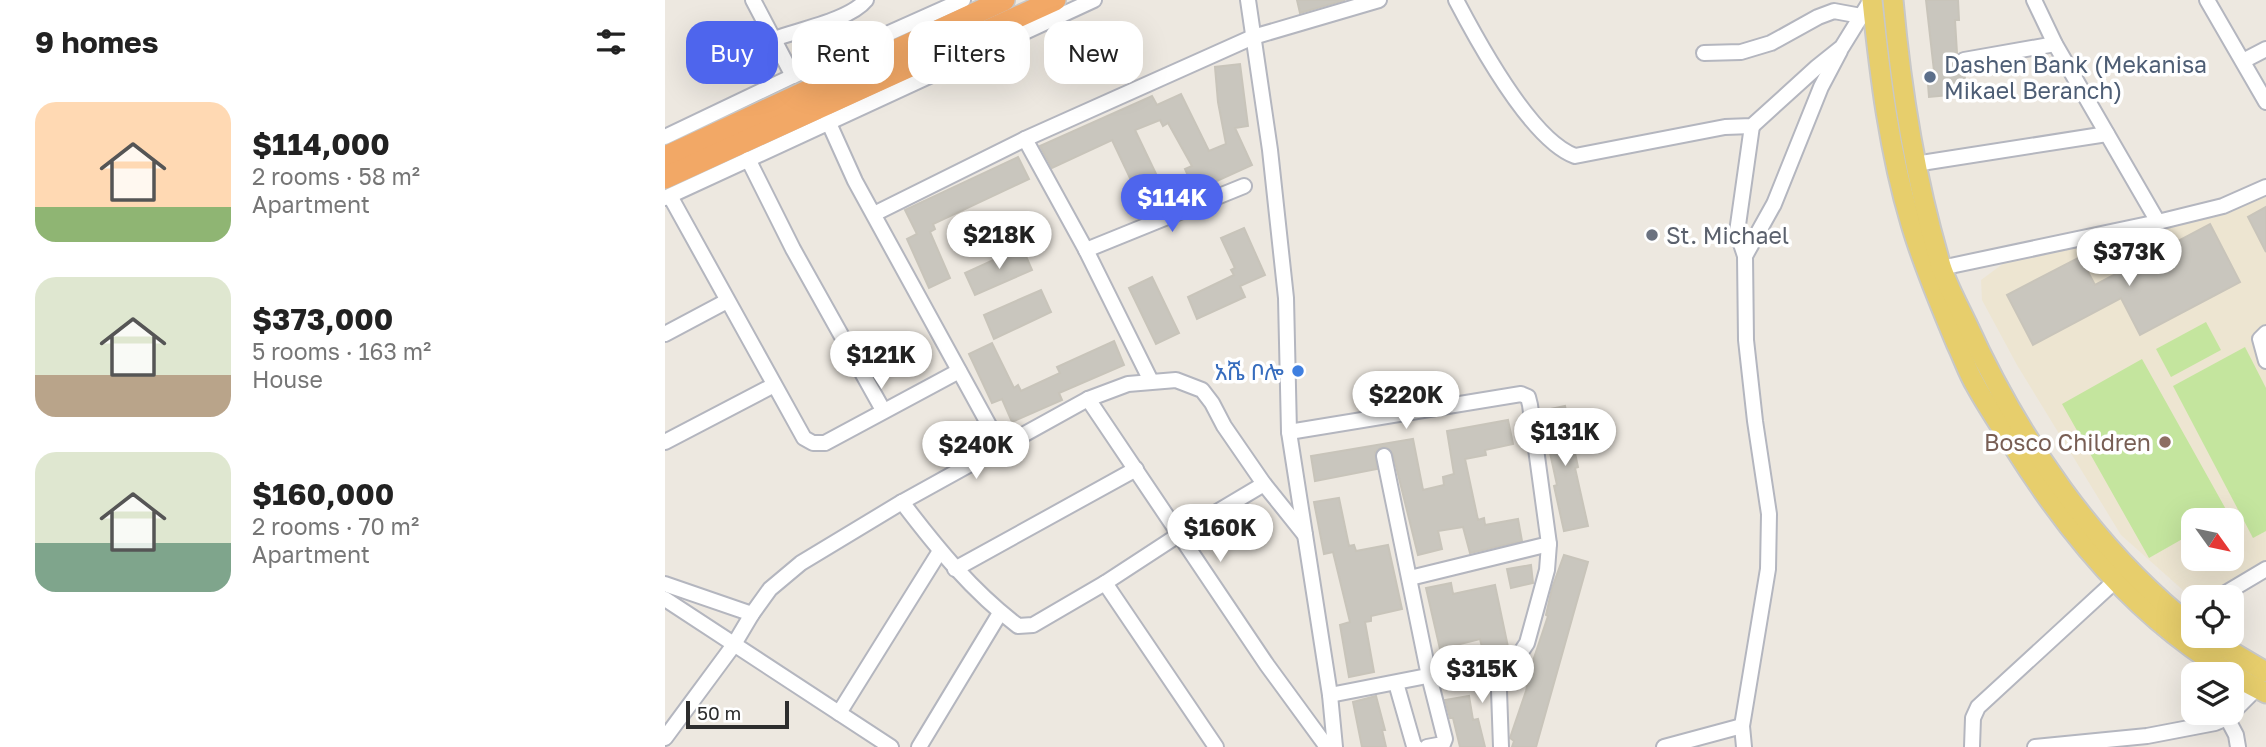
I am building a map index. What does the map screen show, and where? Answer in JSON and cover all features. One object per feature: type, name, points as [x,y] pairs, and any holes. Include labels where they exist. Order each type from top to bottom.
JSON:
[{"type":"highway","points":[[665,157],[1004,0]]},
{"type":"highway","points":[[667,191],[1055,0]]},
{"type":"main road","points":[[1892,0],[1915,163],[1920,221],[1938,300],[1975,384],[2041,489],[2089,554],[2114,582],[2145,612],[2194,649],[2263,685]]},
{"type":"main road","points":[[1868,5],[1892,150],[1920,221],[1990,376],[2055,478],[2104,540],[2157,598],[2181,617]]},
{"type":"main road","points":[[2219,648],[2263,685]]},
{"type":"street","points":[[753,0],[764,21]]},
{"type":"street","points":[[778,38],[836,18],[862,5],[866,0]]},
{"type":"street","points":[[894,31],[963,0]]},
{"type":"street","points":[[959,371],[825,443],[813,443],[804,438],[667,191],[748,159],[1094,0]]},
{"type":"street","points":[[1248,0],[1270,150],[1286,298],[1289,432],[1330,695],[1335,747]]},
{"type":"street","points":[[874,214],[1025,139],[1253,37],[1379,0]]},
{"type":"street","points":[[1456,0],[1487,60],[1550,140],[1563,151],[1575,156],[1725,127],[1752,126],[1842,47]]},
{"type":"street","points":[[2034,0],[2055,44],[2158,222]]},
{"type":"street","points":[[2207,0],[2266,102]]},
{"type":"street","points":[[1745,256],[1774,204],[1821,87],[1868,5]]},
{"type":"street","points":[[1704,53],[1723,54],[1761,46],[1793,32],[1818,16],[1868,5]]},
{"type":"street","points":[[1964,60],[2055,44]]},
{"type":"street","points":[[778,47],[792,74]]},
{"type":"street","points":[[2243,61],[2266,50]]},
{"type":"street","points":[[665,137],[792,76]]},
{"type":"street","points":[[828,121],[855,181],[1001,447]]},
{"type":"street","points":[[1744,747],[1742,726],[1768,569],[1769,514],[1746,340],[1745,256],[1737,232],[1752,126]]},
{"type":"street","points":[[1915,163],[2107,134]]},
{"type":"street","points":[[1025,139],[1086,250],[1151,381]]},
{"type":"street","points":[[748,159],[799,261],[883,410]]},
{"type":"street","points":[[1086,250],[1244,186]]},
{"type":"street","points":[[1941,268],[2224,206],[2266,187]]},
{"type":"street","points":[[665,334],[727,301]]},
{"type":"street","points":[[2266,332],[2260,339],[2266,361]]},
{"type":"street","points":[[674,747],[665,740],[733,646],[770,589],[801,563],[902,502],[1088,399],[1128,384],[1176,380],[1202,390],[1264,484],[1305,535]]},
{"type":"street","points":[[665,442],[774,385]]},
{"type":"street","points":[[1289,432],[1521,394],[1528,397],[1530,405],[1549,544],[1546,570],[1527,643],[1519,655],[1499,663],[1330,695]]},
{"type":"street","points":[[1088,399],[1267,665],[1327,747]]},
{"type":"street","points":[[1384,456],[1429,676],[1445,739],[1443,744],[1427,747]]},
{"type":"street","points":[[955,569],[1136,470]]},
{"type":"street","points":[[902,502],[955,569],[1000,612],[1019,626],[1033,625],[1264,484]]},
{"type":"street","points":[[1410,578],[1549,544]]},
{"type":"street","points":[[839,713],[940,551]]},
{"type":"street","points":[[2239,585],[2266,569]]},
{"type":"street","points":[[1972,747],[1973,718],[1978,706],[2114,582]]},
{"type":"street","points":[[1105,583],[1216,747]]},
{"type":"street","points":[[665,585],[752,614]]},
{"type":"street","points":[[665,599],[891,747]]},
{"type":"street","points":[[919,747],[1000,612]]},
{"type":"street","points":[[1499,663],[1501,747]]},
{"type":"street","points":[[1397,683],[1416,747]]},
{"type":"street","points":[[2244,702],[2263,685]]},
{"type":"street","points":[[2035,747],[2147,741],[2207,725]]},
{"type":"street","points":[[2231,725],[2238,747]]},
{"type":"street","points":[[1664,747],[1742,726]]},
{"type":"shaded area","name":"Bosco Children","points":[[2266,190],[2266,564],[2228,585],[2181,585],[2181,588],[2121,535],[2017,365],[1982,300],[1981,280],[2004,263],[2223,211]]},
{"type":"green space","points":[[2206,322],[2221,350],[2171,377],[2156,349]]},
{"type":"green space","points":[[2245,347],[2266,388],[2266,531],[2253,538],[2244,521],[2244,508],[2237,508],[2173,386]]},
{"type":"green space","points":[[2142,359],[2225,508],[2181,508],[2181,540],[2149,558],[2062,404]]},
{"type":"building","points":[[1297,0],[1345,0],[1300,13]]},
{"type":"building","points":[[1926,0],[1958,0],[1959,20],[1955,20],[1957,53],[1954,61],[1959,68],[1964,69],[1966,88],[1959,89],[1960,94],[1929,97],[1927,71],[1934,71]]},
{"type":"building","points":[[1240,64],[1248,126],[1235,128],[1252,165],[1195,191],[1185,169],[1192,166],[1168,123],[1163,126],[1160,120],[1135,130],[1170,203],[1147,214],[1112,140],[1052,168],[1040,146],[1152,96],[1157,105],[1181,94],[1209,151],[1226,144],[1215,67]]},
{"type":"building","points":[[1018,157],[1029,179],[933,224],[935,229],[930,232],[950,278],[929,288],[907,239],[917,234],[905,210]]},
{"type":"building","points":[[2266,207],[2266,252],[2248,217]]},
{"type":"building","points":[[2210,224],[2240,282],[2140,335],[2121,298],[2033,345],[2007,295],[2080,257],[2095,285]]},
{"type":"building","points":[[1244,228],[1265,275],[1240,286],[1245,297],[1197,319],[1188,297],[1234,275],[1231,270],[1235,268],[1221,238]]},
{"type":"building","points":[[1022,247],[1032,270],[975,295],[965,273]]},
{"type":"building","points":[[1152,277],[1179,333],[1156,344],[1129,288]]},
{"type":"building","points":[[1041,290],[1051,312],[994,339],[984,315]]},
{"type":"building","points":[[1114,341],[1124,365],[1059,393],[1062,400],[1012,422],[1002,399],[992,403],[969,354],[992,343],[1014,388],[1018,385],[1021,391],[1060,373],[1057,367]]},
{"type":"building","points":[[1565,406],[1588,526],[1564,531],[1541,411]]},
{"type":"building","points":[[1508,420],[1513,444],[1485,450],[1486,455],[1465,459],[1478,520],[1484,518],[1485,525],[1518,519],[1522,541],[1470,553],[1463,527],[1438,531],[1442,549],[1418,555],[1393,454],[1386,447],[1375,452],[1377,469],[1315,481],[1311,456],[1413,439],[1423,490],[1444,485],[1443,477],[1454,474],[1447,431]]},
{"type":"building","points":[[1339,498],[1349,546],[1354,545],[1356,551],[1388,545],[1402,609],[1371,616],[1371,621],[1365,622],[1374,672],[1349,677],[1340,625],[1350,622],[1333,552],[1324,554],[1314,502]]},
{"type":"building","points":[[1564,555],[1588,562],[1536,747],[1512,747],[1514,741],[1510,738],[1548,616],[1546,615],[1552,588]]},
{"type":"building","points":[[1531,565],[1533,583],[1511,588],[1507,569]]},
{"type":"building","points":[[1451,583],[1453,594],[1495,585],[1508,647],[1483,651],[1480,639],[1440,649],[1426,588]]},
{"type":"building","points":[[1376,696],[1385,730],[1382,730],[1386,747],[1362,747],[1353,702]]},
{"type":"building","points":[[1469,696],[1473,720],[1478,719],[1485,747],[1460,747],[1453,718],[1450,718],[1445,700]]},
{"type":"place","name":"Dashen Bank (Mekanisa Mikael Beranch)","points":[[1930,77]]},
{"type":"place","name":"St. Michael","points":[[1652,235]]},
{"type":"place","name":"አሼ ቦሎ","points":[[1298,371]]},
{"type":"place","name":"Bosco Children","points":[[2165,442]]}]
